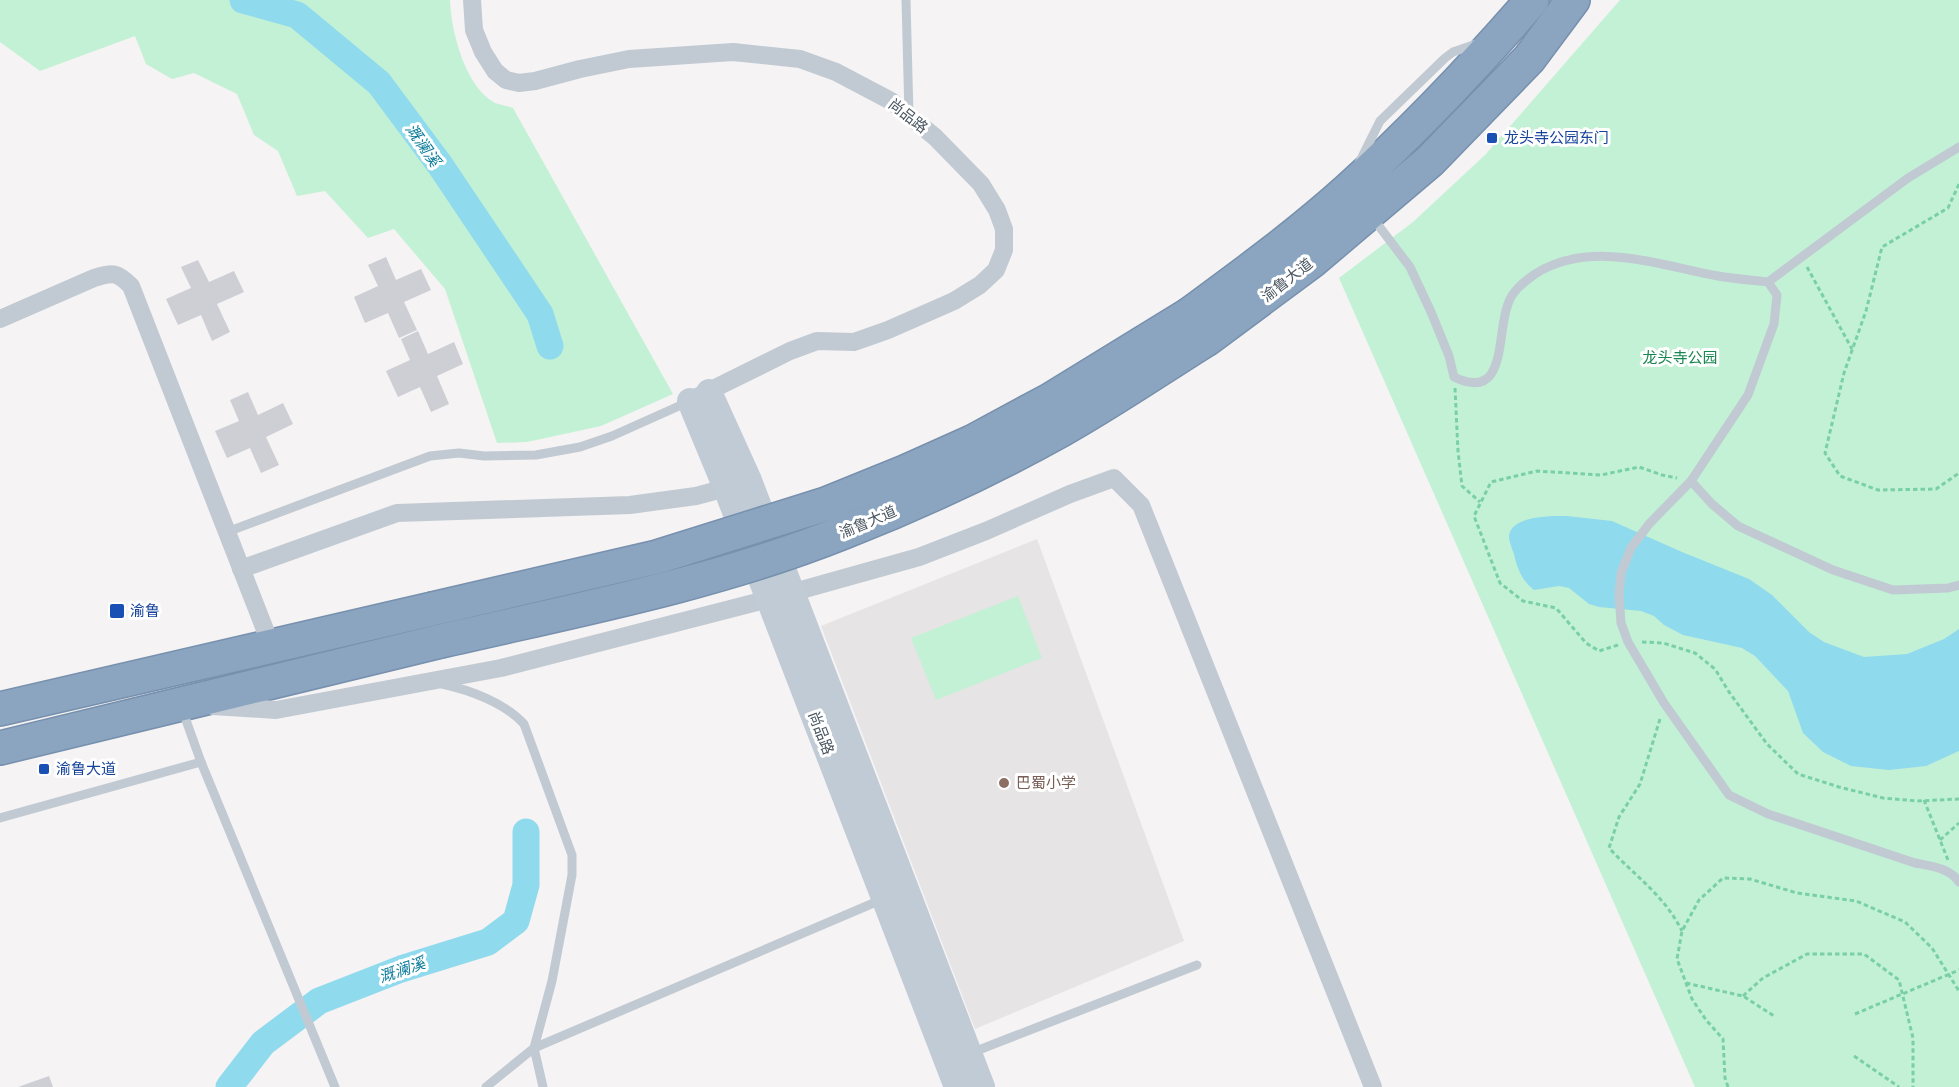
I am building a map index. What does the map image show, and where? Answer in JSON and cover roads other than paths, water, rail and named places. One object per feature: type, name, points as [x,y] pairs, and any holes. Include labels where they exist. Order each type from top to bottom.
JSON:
[{"type":"highway","name":"渝鲁大道","points":[[3,748],[441,641],[665,590],[843,533],[989,468],[1063,429],[1198,326],[1255,266],[1346,192],[1410,131],[1502,35],[1532,0]]},
{"type":"highway","name":"渝鲁大道","points":[[0,709],[657,557],[826,504],[972,442],[1198,326],[1312,261],[1430,161],[1484,107],[1529,59],[1573,0]]},
{"type":"main road","name":"尚品路","points":[[700,396],[726,488],[780,596],[982,1087]]},
{"type":"main road","name":"尚品路","points":[[700,396],[748,478],[780,596],[885,898],[957,1087]]},
{"type":"street","name":"尚品路","points":[[472,0],[474,30],[483,52],[495,71],[506,80],[519,83],[629,59],[733,52],[800,59],[836,72],[891,101],[936,137],[981,184],[997,210],[1004,229],[1004,250],[996,270],[980,285],[954,301],[854,342],[817,341],[790,351],[700,396]]},
{"type":"street","points":[[0,319],[109,273],[121,276],[131,286],[270,645]]},
{"type":"street","points":[[180,704],[276,710],[501,668],[780,596],[919,557],[1114,478],[1141,505],[1373,1087]]},
{"type":"street","points":[[241,569],[397,513],[630,505],[696,496],[726,488]]},
{"type":"lane","points":[[906,0],[909,116]]},
{"type":"lane","points":[[1370,214],[1410,267],[1436,323],[1449,356],[1454,377],[1469,384],[1480,383],[1490,376],[1497,363],[1508,301],[1521,284],[1554,264],[1573,259],[1620,257],[1719,276],[1768,282],[1908,178],[1959,147]]},
{"type":"lane","points":[[1768,282],[1777,295],[1774,324],[1748,395],[1691,481],[1649,524],[1630,548],[1621,573],[1619,595],[1621,623],[1628,642],[1664,703],[1729,795],[1768,814],[1915,863],[1939,868],[1957,879]]},
{"type":"lane","points":[[227,532],[430,456],[459,453],[484,456],[536,455],[580,447],[612,436],[700,396]]},
{"type":"lane","points":[[1691,481],[1712,504],[1738,526],[1833,570],[1893,590],[1948,588],[1959,585]]},
{"type":"lane","points":[[434,682],[458,687],[513,711],[524,724],[572,855],[572,875],[552,981],[534,1048],[543,1087]]},
{"type":"lane","points":[[180,704],[201,762],[335,1087]]},
{"type":"lane","points":[[0,818],[201,762]]},
{"type":"lane","points":[[486,1087],[534,1048],[885,898]]},
{"type":"lane","points":[[969,1054],[1197,965]]},
{"type":"water","points":[[1567,516],[1612,521],[1749,579],[1772,595],[1809,632],[1824,642],[1864,657],[1907,654],[1944,639],[1959,629],[1959,751],[1926,766],[1889,770],[1851,766],[1823,752],[1803,733],[1788,691],[1755,656],[1742,648],[1683,635],[1664,625],[1654,616],[1641,611],[1589,604],[1569,588],[1559,586],[1534,590],[1526,583],[1518,569],[1509,536],[1511,529],[1524,520]]},
{"type":"waterway","name":"溉澜溪","points":[[243,0],[297,15],[379,83],[440,165],[540,314],[550,346]]},
{"type":"waterway","name":"溉澜溪","points":[[229,1087],[263,1043],[319,1001],[401,969],[488,942],[516,921],[526,885],[526,832]]},
{"type":"place","name":"龙头寺公园东门","points":[[1492,138]]},
{"type":"place","name":"渝鲁","points":[[117,611]]},
{"type":"place","name":"渝鲁大道","points":[[44,769]]},
{"type":"place","name":"巴蜀小学","points":[[1004,783]]},
{"type":"park label","name":"龙头寺公园","points":[[1680,358]]}]
